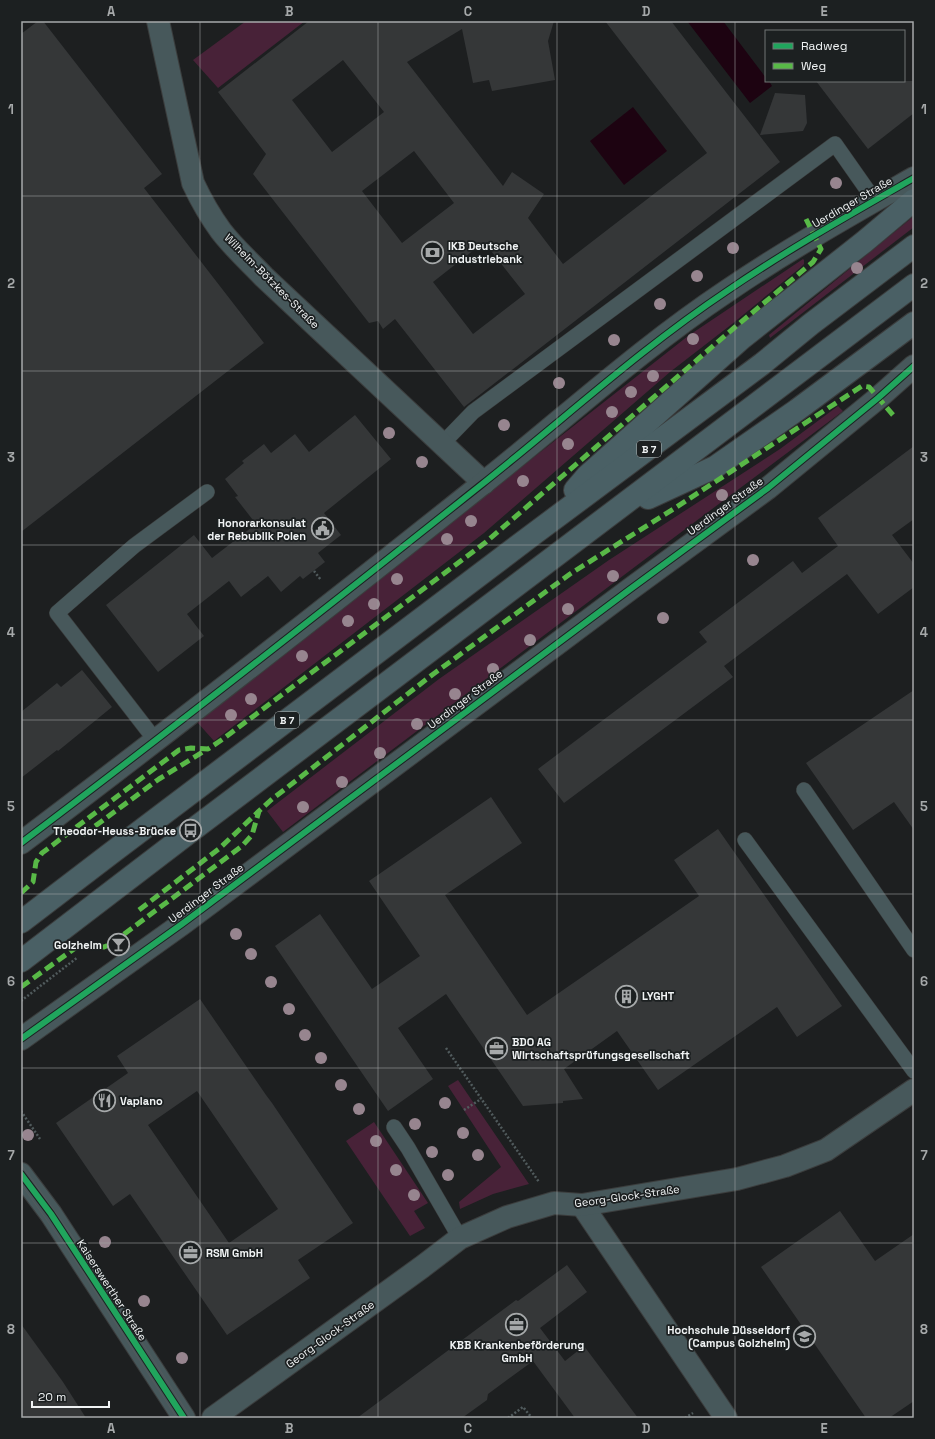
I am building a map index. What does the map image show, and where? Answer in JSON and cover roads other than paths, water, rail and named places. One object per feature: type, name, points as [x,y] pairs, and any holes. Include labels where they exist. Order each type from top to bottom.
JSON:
[{"type":"main road","points":[[535,533],[588,476],[742,338],[858,247],[914,200]]},
{"type":"main road","name":"B 7","points":[[21,922],[535,533],[762,364],[811,324],[914,246]]},
{"type":"main road","name":"B 7","points":[[21,961],[197,826],[914,284]]},
{"type":"main road","points":[[605,519],[715,467],[797,410],[914,323]]},
{"type":"street","name":"Wilhelm-Bötzkes-Straße","points":[[158,21],[193,183],[204,206],[222,232],[264,277],[484,483]]},
{"type":"street","name":"Uerdinger Straße","points":[[21,843],[156,741],[484,483],[601,386],[676,327],[727,290],[814,236],[914,178]]},
{"type":"street","name":"Uerdinger Straße","points":[[21,1039],[182,924],[768,488],[878,398],[914,366]]},
{"type":"street","name":"Georg-Glock-Straße","points":[[213,1418],[416,1272],[460,1238],[507,1217],[554,1203],[582,1205],[737,1180],[785,1166],[826,1150],[914,1090]]},
{"type":"street","name":"Kaiserswerther Straße","points":[[21,1174],[51,1214],[184,1418]]},
{"type":"street","points":[[582,1205],[726,1418]]},
{"type":"lane","points":[[442,444],[473,412],[835,144],[875,201]]},
{"type":"lane","points":[[156,741],[57,613],[134,546],[207,492]]},
{"type":"lane","points":[[804,790],[914,950]]},
{"type":"lane","points":[[745,840],[914,1071]]},
{"type":"lane","points":[[394,1127],[443,1207],[460,1238]]},
{"type":"tram line","points":[[21,1164],[80,1247],[191,1418]]},
{"type":"tram line","points":[[21,1184],[69,1251],[177,1418]]},
{"type":"place","name":"IKB Deutsche Industriebank","points":[[432,252]]},
{"type":"place","name":"Honorarkonsulat der Rebublik Polen","points":[[322,529]]},
{"type":"place","name":"Theodor-Heuss-Brücke","points":[[191,831]]},
{"type":"place","name":"Golzheim","points":[[118,945]]},
{"type":"place","name":"LYGHT","points":[[627,996]]},
{"type":"place","name":"BDO AG Wirtschaftsprüfungsgesellschaft","points":[[497,1048]]},
{"type":"place","name":"Vapiano","points":[[105,1101]]},
{"type":"place","name":"RSM GmbH","points":[[190,1253]]},
{"type":"place","name":"KBB Krankenbeförderung GmbH","points":[[517,1325]]},
{"type":"place","name":"Hochschule Düsseldorf (Campus Golzheim)","points":[[805,1336]]}]
